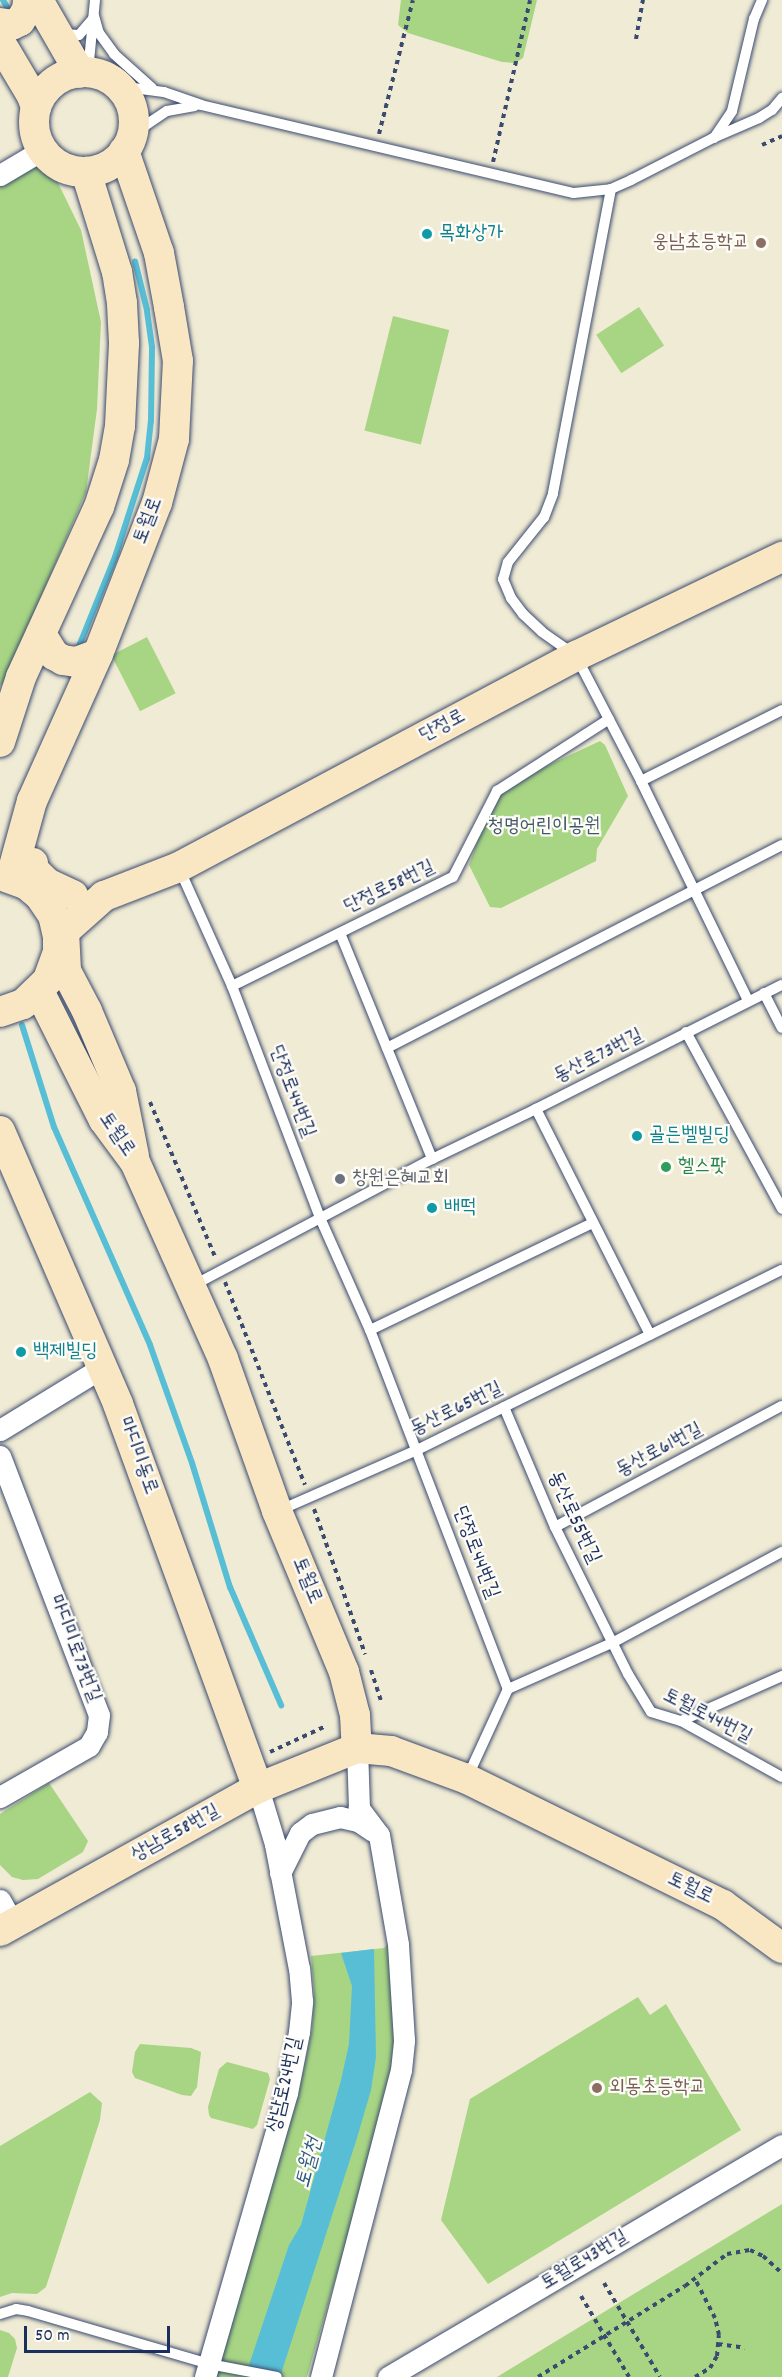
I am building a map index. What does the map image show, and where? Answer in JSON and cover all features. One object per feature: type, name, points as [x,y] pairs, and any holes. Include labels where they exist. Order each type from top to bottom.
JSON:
[{"type":"street","points":[[0,23],[12,25],[20,21],[27,10],[28,0]]},
{"type":"street","points":[[0,42],[32,96],[36,107],[35,135],[42,150],[52,161],[65,169],[86,172],[109,165],[127,147],[133,129],[133,113],[128,99],[99,78],[55,31],[38,0]]},
{"type":"street","points":[[36,107],[45,90],[57,80],[99,78]]},
{"type":"street","name":"토월로","points":[[5,876],[32,801],[98,654],[157,503],[174,439],[178,361],[159,253],[127,147]]},
{"type":"street","points":[[0,175],[42,150]]},
{"type":"street","points":[[0,742],[21,677],[99,507],[114,460],[120,426],[124,344],[122,303],[114,264],[86,172]]},
{"type":"street","points":[[114,264],[118,243],[123,236],[133,234],[142,236],[159,253]]},
{"type":"street","name":"단정로","points":[[61,934],[104,896],[179,867],[576,656],[782,556]]},
{"type":"street","points":[[41,634],[54,655],[63,660],[76,662],[98,654]]},
{"type":"street","points":[[0,699],[21,677]]},
{"type":"street","points":[[32,801],[33,868],[47,884],[73,895]]},
{"type":"street","points":[[5,876],[27,885],[40,896],[53,915],[61,934],[66,971],[87,1011],[121,1090],[135,1162]]},
{"type":"street","name":"단정로","points":[[40,896],[104,896]]},
{"type":"street","points":[[0,1012],[23,1004],[39,992],[54,966],[61,934]]},
{"type":"street","name":"토월로","points":[[39,992],[104,1120],[135,1162],[189,1288],[223,1359],[277,1511],[344,1672],[355,1715],[357,1749],[391,1751],[467,1779],[723,1905],[782,1948]]},
{"type":"street","name":"마디미동로","points":[[0,1131],[103,1367],[225,1691],[258,1788]]},
{"type":"street","points":[[0,1430],[103,1367]]},
{"type":"street","name":"마디미로73번길","points":[[0,1456],[99,1715],[97,1732],[89,1746],[0,1797]]},
{"type":"street","points":[[321,2377],[401,2070],[404,2040],[401,1976],[379,1835],[359,1808],[357,1749]]},
{"type":"street","name":"상남로58번길","points":[[4,1918],[258,1788],[357,1749]]},
{"type":"street","name":"상남로24번길","points":[[207,2370],[296,2061],[302,2001],[299,1969],[275,1844],[258,1788]]},
{"type":"street","points":[[280,1873],[300,1833],[312,1824],[340,1817],[358,1821],[379,1835]]},
{"type":"street","name":"토월로43번길","points":[[388,2377],[782,2145]]},
{"type":"lane","points":[[95,0],[89,61],[99,78],[154,90],[201,105],[574,193],[611,189],[713,138],[759,118],[772,110],[782,98]]},
{"type":"lane","points":[[713,138],[732,111],[754,19],[762,0]]},
{"type":"lane","points":[[55,31],[63,35],[79,35],[94,16]]},
{"type":"lane","points":[[94,16],[99,33],[114,54],[154,90]]},
{"type":"lane","points":[[127,147],[140,129],[167,111],[178,107],[201,105]]},
{"type":"lane","points":[[611,189],[553,494],[544,517],[508,562],[503,579],[511,598],[523,614],[542,632],[576,656],[641,781],[748,1000]]},
{"type":"lane","points":[[641,781],[782,710]]},
{"type":"lane","name":"단정로58번길","points":[[232,986],[453,877],[497,790],[609,719]]},
{"type":"lane","points":[[387,1048],[782,845]]},
{"type":"lane","name":"단정로44번길","points":[[179,867],[232,986],[321,1220],[370,1330],[508,1689]]},
{"type":"lane","points":[[340,933],[432,1159]]},
{"type":"lane","name":"동산로73번길","points":[[189,1288],[321,1220],[432,1159],[782,984]]},
{"type":"lane","points":[[764,993],[782,1028]]},
{"type":"lane","points":[[686,1032],[782,1209]]},
{"type":"lane","points":[[536,1109],[650,1335]]},
{"type":"lane","points":[[370,1330],[592,1222]]},
{"type":"lane","name":"동산로65번길","points":[[277,1511],[417,1450],[782,1270]]},
{"type":"lane","name":"동산로61번길","points":[[555,1527],[782,1406]]},
{"type":"lane","name":"동산로55번길","points":[[504,1407],[555,1527],[612,1643]]},
{"type":"lane","points":[[467,1779],[508,1689],[612,1643],[782,1552]]},
{"type":"lane","name":"토월로44번길","points":[[612,1643],[651,1712],[681,1721],[782,1777]]},
{"type":"lane","points":[[681,1721],[782,1676]]},
{"type":"lane","points":[[0,2314],[16,2309],[28,2311],[207,2370],[277,2377]]},
{"type":"path","points":[[376,146],[413,0]]},
{"type":"path","points":[[490,174],[530,0]]},
{"type":"path","points":[[636,39],[643,0]]},
{"type":"path","points":[[762,145],[782,135]]},
{"type":"path","points":[[148,1097],[221,1272],[310,1497],[366,1655]]},
{"type":"path","points":[[369,1666],[381,1700]]},
{"type":"path","points":[[270,1752],[326,1726]]},
{"type":"path","points":[[538,2377],[695,2279],[716,2260],[738,2250],[750,2250],[763,2256],[782,2273]]},
{"type":"path","points":[[695,2279],[715,2318],[718,2343],[717,2356],[710,2368],[695,2377]]},
{"type":"path","points":[[604,2283],[660,2377]]},
{"type":"path","points":[[581,2296],[629,2377]]},
{"type":"path","points":[[718,2343],[745,2348]]},
{"type":"green space","points":[[401,0],[537,0],[523,58],[515,63],[502,62],[408,33],[398,25]]},
{"type":"green space","points":[[42,150],[81,230],[101,322],[97,409],[86,492],[5,681],[0,686],[0,175]]},
{"type":"green space","points":[[639,307],[664,346],[621,373],[596,335]]},
{"type":"green space","points":[[393,316],[449,330],[421,445],[364,430]]},
{"type":"green space","points":[[147,637],[176,693],[140,711],[111,655]]},
{"type":"green space","name":"청명어린이공원","points":[[600,741],[605,745],[628,796],[597,849],[596,861],[501,908],[490,907],[469,865],[488,812],[501,793],[523,777]]},
{"type":"green space","points":[[49,1783],[88,1841],[83,1852],[38,1879],[23,1880],[12,1877],[0,1865],[0,1814]]},
{"type":"green space","points":[[388,1944],[396,1997],[393,2060],[348,2235],[307,2377],[216,2377],[303,2071],[312,2029],[314,1990],[311,1956],[384,1948]]},
{"type":"green space","points":[[638,1997],[650,2015],[666,2004],[741,2130],[488,2284],[441,2220],[470,2099]]},
{"type":"green space","points":[[140,2044],[191,2048],[201,2052],[197,2087],[191,2096],[182,2095],[135,2078],[132,2072],[135,2052]]},
{"type":"green space","points":[[227,2062],[268,2073],[270,2079],[257,2125],[253,2129],[211,2118],[209,2115],[208,2107],[219,2069]]},
{"type":"green space","points":[[90,2092],[102,2103],[100,2120],[46,2287],[37,2294],[12,2293],[0,2297],[0,2146]]},
{"type":"green space","points":[[782,2204],[782,2377],[497,2377]]},
{"type":"green space","points":[[0,2330],[9,2333],[15,2339],[17,2348],[8,2377],[0,2377]]},
{"type":"water","points":[[374,1949],[376,2057],[371,2090],[357,2138],[280,2377],[245,2377],[289,2245],[301,2225],[341,2080],[349,2044],[352,1986],[341,1953]]},
{"type":"waterway","points":[[3,0],[9,11]]},
{"type":"waterway","points":[[77,651],[115,557],[147,458],[151,421],[152,347],[147,310],[135,261]]},
{"type":"waterway","points":[[22,1025],[54,1127],[150,1345],[192,1463],[230,1587],[281,1705]]},
{"type":"place","name":"목화상가","points":[[427,234]]},
{"type":"place","name":"웅남초등학교","points":[[761,243]]},
{"type":"place","name":"골든벨빌딩","points":[[637,1136]]},
{"type":"place","name":"헬스팟","points":[[666,1167]]},
{"type":"place","name":"창원은혜교회","points":[[340,1179]]},
{"type":"place","name":"배떡","points":[[432,1208]]},
{"type":"place","name":"백제빌딩","points":[[21,1352]]},
{"type":"place","name":"외동초등학교","points":[[597,2088]]},
{"type":"water label","name":"토월천","points":[[310,2163]]}]
